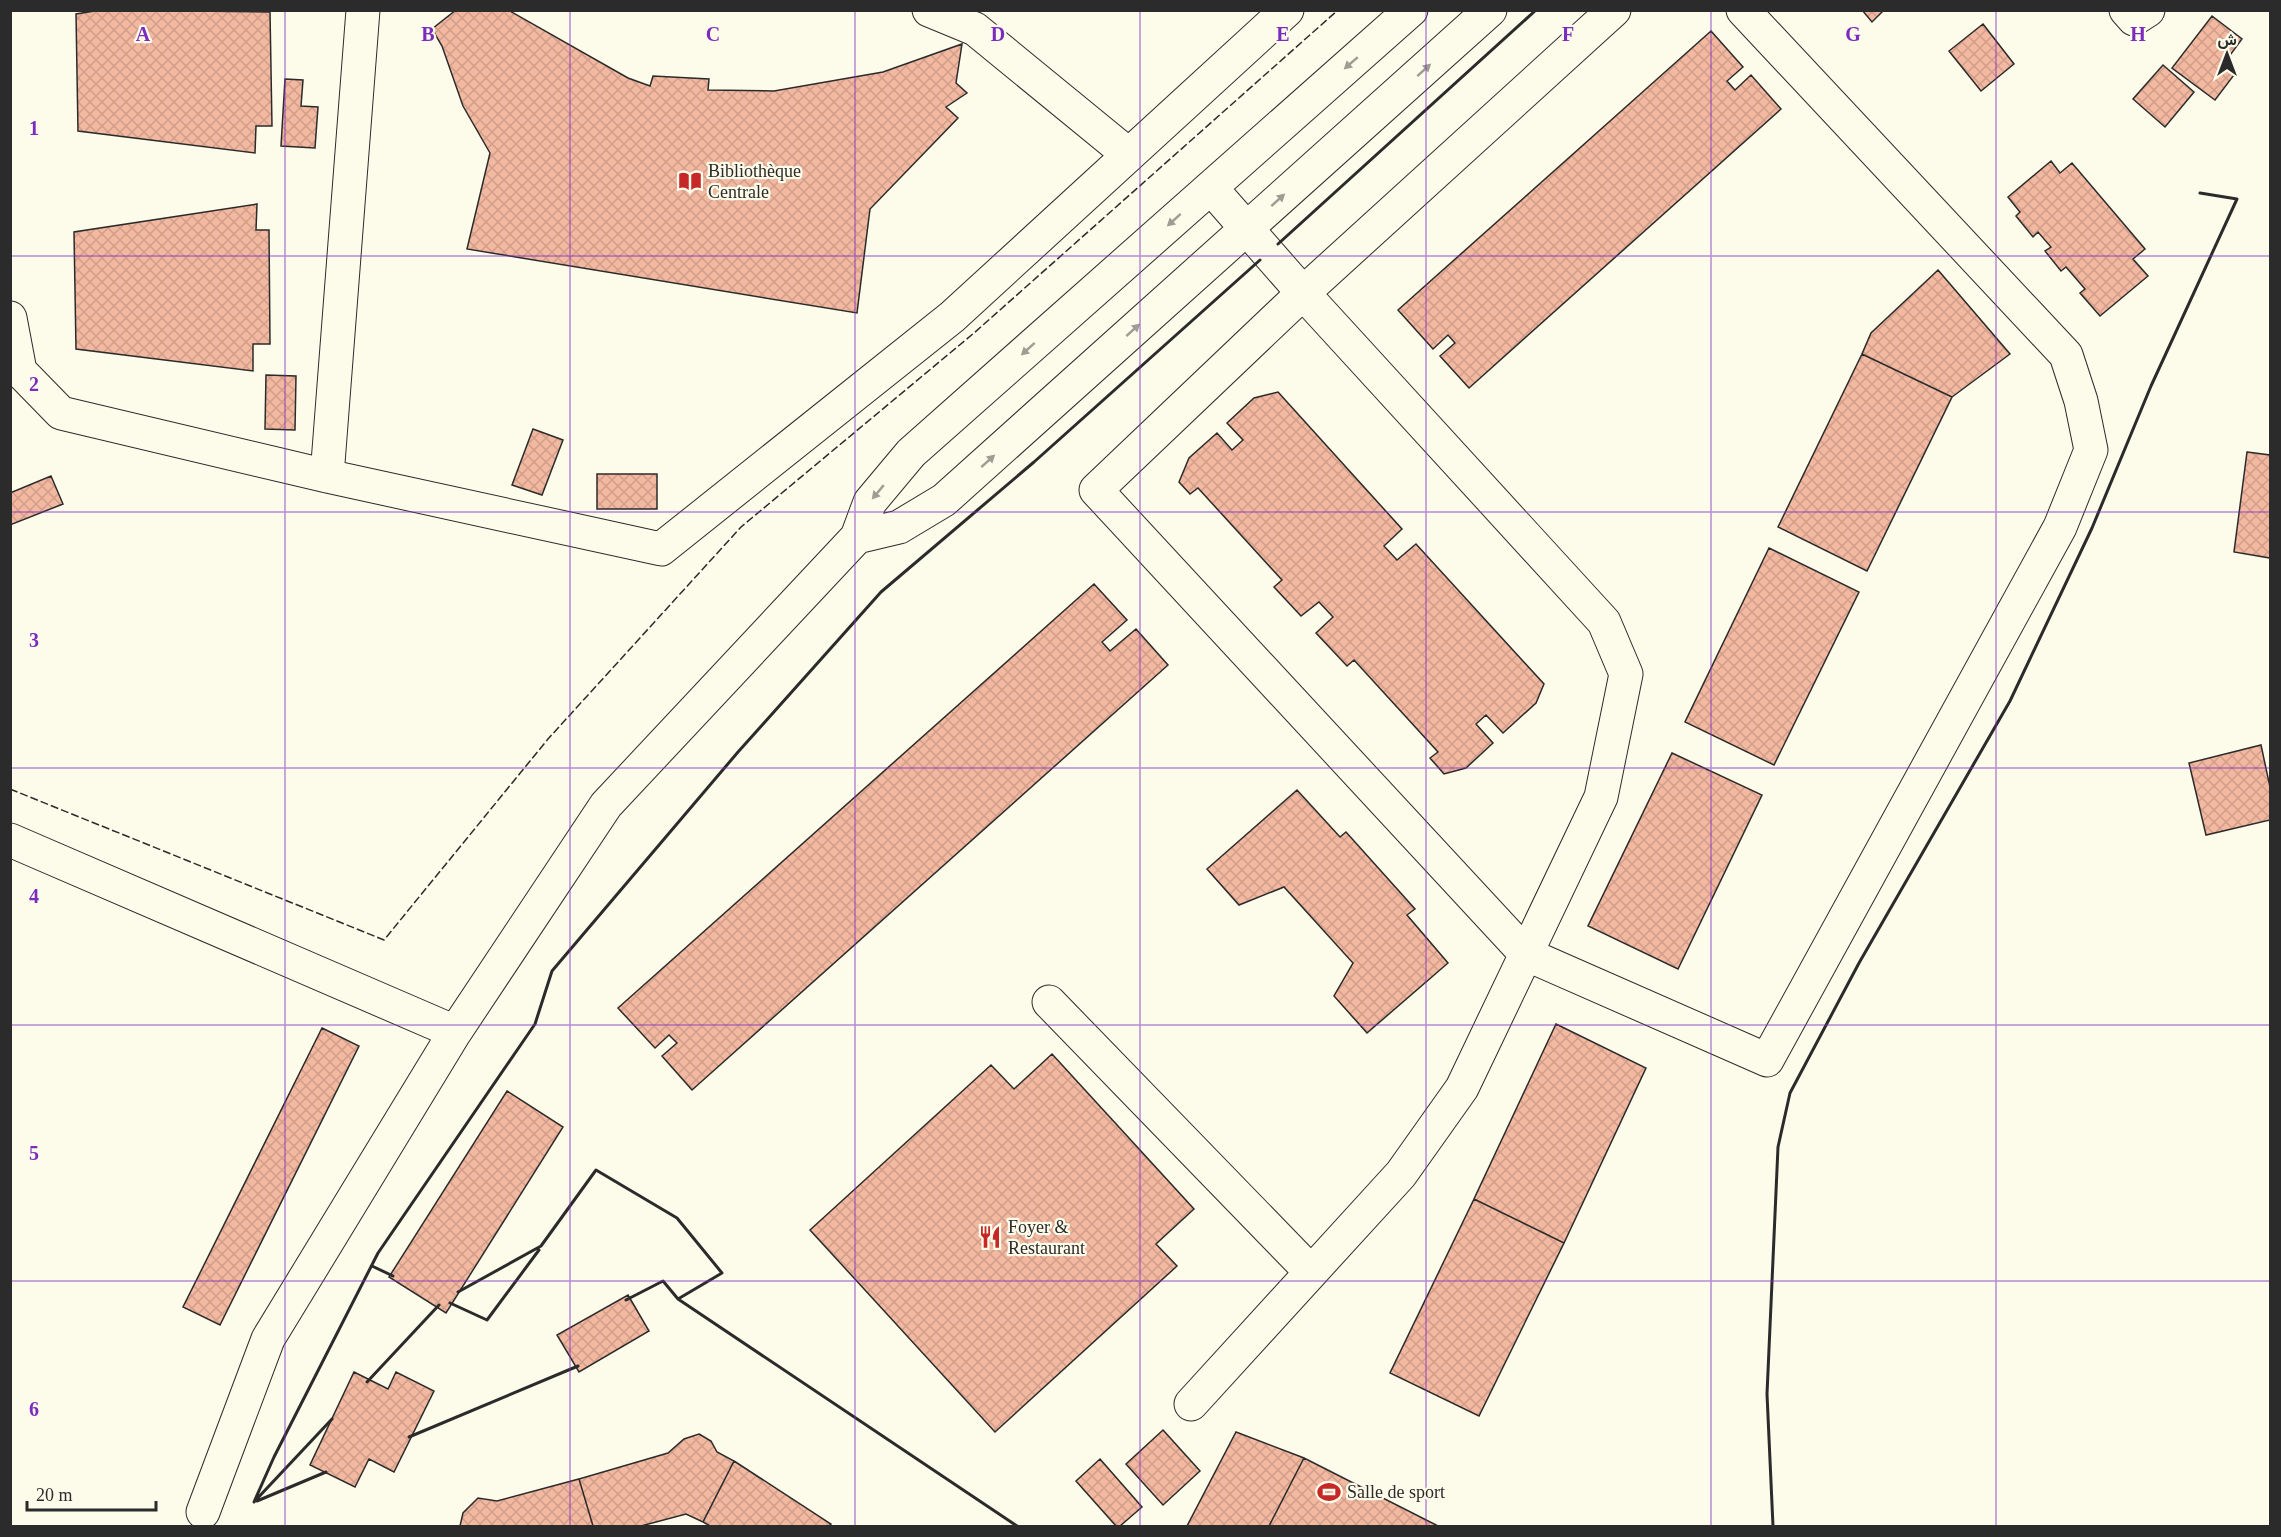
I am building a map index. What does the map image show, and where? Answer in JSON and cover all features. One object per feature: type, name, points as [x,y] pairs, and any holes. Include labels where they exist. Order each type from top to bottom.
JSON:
[{"type":"street","points":[[327,476],[363,10]]},
{"type":"street","points":[[929,10],[975,29],[1129,155]]},
{"type":"street","points":[[10,318],[20,371],[61,413],[327,476],[661,549],[952,317],[1287,10]]},
{"type":"street","points":[[203,1512],[268,1339],[455,1032],[606,805],[857,537],[870,502],[910,453],[1411,10]]},
{"type":"street","points":[[857,537],[899,527],[944,500],[1490,10]]},
{"type":"street","points":[[1614,10],[1303,293],[1096,490],[1527,954],[1767,1060],[2060,527],[2091,450],[2081,401],[2066,355],[1743,10]]},
{"type":"street","points":[[2126,10],[2134,19],[2148,10]]},
{"type":"street","points":[[1191,1404],[1401,1174],[1462,1088],[1601,797],[1626,674],[1604,622],[1303,293],[1248,227],[1211,188]]},
{"type":"street","points":[[10,840],[455,1032]]},
{"type":"street","points":[[1049,1002],[1311,1272]]},
{"type":"building","points":[[101,10],[270,12],[272,126],[256,126],[255,153],[78,131],[76,14]]},
{"type":"building","name":"Bibliothèque Centrale","points":[[456,10],[508,10],[628,78],[650,86],[653,76],[709,79],[708,90],[774,91],[883,72],[962,44],[956,83],[967,93],[946,107],[958,118],[870,209],[857,313],[467,249],[490,153],[463,106],[442,46],[432,29]]},
{"type":"building","points":[[1862,10],[1884,10],[1872,22]]},
{"type":"building","points":[[2212,16],[2242,39],[2222,66],[2234,75],[2215,100],[2172,68]]},
{"type":"building","points":[[1983,24],[2014,64],[1981,91],[1949,51]]},
{"type":"building","points":[[1711,31],[1743,67],[1727,81],[1735,90],[1751,75],[1781,109],[1469,388],[1440,356],[1455,343],[1448,335],[1433,349],[1398,310]]},
{"type":"building","points":[[2163,65],[2194,92],[2165,127],[2133,99]]},
{"type":"building","points":[[285,79],[303,80],[301,106],[318,107],[315,148],[281,146]]},
{"type":"building","points":[[2051,161],[2060,173],[2072,163],[2145,249],[2133,259],[2148,276],[2100,316],[2080,293],[2085,289],[2066,267],[2061,271],[2045,251],[2051,247],[2038,232],[2033,237],[2016,216],[2020,212],[2008,197]]},
{"type":"building","points":[[257,204],[256,230],[269,230],[270,344],[253,344],[253,371],[76,349],[74,232]]},
{"type":"building","points":[[1938,270],[2010,354],[1952,397],[1862,354],[1871,333]]},
{"type":"building","points":[[1862,354],[1952,397],[1867,571],[1778,527]]},
{"type":"building","points":[[266,375],[296,376],[295,430],[265,429]]},
{"type":"building","points":[[1278,392],[1402,529],[1384,546],[1397,560],[1416,544],[1544,684],[1536,703],[1503,733],[1486,715],[1476,724],[1493,743],[1466,768],[1444,774],[1430,758],[1438,752],[1354,660],[1347,666],[1316,633],[1333,617],[1319,602],[1301,616],[1274,587],[1282,580],[1198,488],[1190,494],[1179,482],[1189,458],[1217,433],[1232,450],[1243,440],[1227,423],[1254,398]]},
{"type":"building","points":[[533,429],[563,440],[542,495],[512,485]]},
{"type":"building","points":[[2247,452],[2270,455],[2270,558],[2234,552]]},
{"type":"building","points":[[597,474],[657,474],[657,509],[597,509]]},
{"type":"building","points":[[51,476],[63,504],[10,525],[10,493]]},
{"type":"building","points":[[1769,548],[1859,592],[1774,765],[1685,722]]},
{"type":"building","points":[[1094,584],[1127,620],[1102,642],[1110,651],[1136,629],[1168,665],[692,1090],[662,1056],[677,1043],[669,1035],[655,1048],[618,1008]]},
{"type":"building","points":[[2261,745],[2270,787],[2270,820],[2206,835],[2189,763]]},
{"type":"building","points":[[1672,753],[1762,795],[1678,969],[1588,926]]},
{"type":"building","points":[[1297,790],[1340,837],[1346,832],[1415,909],[1407,915],[1448,963],[1367,1033],[1334,996],[1353,963],[1284,887],[1239,905],[1207,869]]},
{"type":"building","points":[[1556,1024],[1646,1068],[1564,1243],[1474,1199]]},
{"type":"building","points":[[322,1028],[359,1046],[220,1325],[183,1307]]},
{"type":"building","name":"Foyer & Restaurant","points":[[1052,1054],[1194,1209],[1156,1244],[1177,1266],[995,1432],[810,1230],[991,1065],[1014,1089]]},
{"type":"building","points":[[507,1091],[563,1127],[446,1313],[389,1277]]},
{"type":"building","points":[[1474,1199],[1564,1243],[1479,1416],[1390,1373]]},
{"type":"building","points":[[628,1295],[649,1331],[579,1372],[557,1335]]},
{"type":"building","points":[[354,1372],[388,1389],[396,1372],[434,1391],[394,1472],[369,1459],[355,1487],[310,1465]]},
{"type":"building","points":[[1163,1430],[1200,1471],[1163,1505],[1126,1464]]},
{"type":"building","points":[[1236,1432],[1304,1458],[1269,1526],[1187,1526]]},
{"type":"building","points":[[699,1434],[711,1441],[717,1452],[734,1461],[703,1522],[686,1514],[641,1526],[593,1526],[579,1479],[668,1453],[684,1439]]},
{"type":"building","name":"Salle de sport","points":[[1304,1458],[1438,1526],[1269,1526]]},
{"type":"building","points":[[1100,1459],[1142,1507],[1120,1526],[1116,1526],[1076,1481]]},
{"type":"building","points":[[734,1461],[831,1524],[829,1526],[710,1526],[703,1522]]},
{"type":"building","points":[[579,1479],[593,1526],[460,1526],[463,1513],[478,1498],[497,1501]]},
{"type":"fence","points":[[10,789],[384,940],[548,739],[741,527],[974,333],[1338,10]]},
{"type":"wall","points":[[1278,244],[1536,10]]},
{"type":"wall","points":[[1773,1526],[1767,1394],[1778,1147],[1790,1093],[1859,963],[2010,701],[2092,528],[2151,386],[2237,199],[2200,193]]},
{"type":"wall","points":[[332,1419],[254,1502],[274,1457],[378,1253],[535,1024],[552,971],[738,752],[881,592],[1034,462],[1260,260]]},
{"type":"wall","points":[[458,1292],[541,1246],[596,1170],[677,1218],[722,1273],[678,1299],[1017,1526]]},
{"type":"wall","points":[[450,1303],[487,1320],[539,1250]]},
{"type":"wall","points":[[372,1266],[393,1276]]},
{"type":"wall","points":[[626,1300],[663,1281],[678,1299]]},
{"type":"wall","points":[[367,1382],[439,1305]]},
{"type":"wall","points":[[409,1437],[578,1366]]},
{"type":"wall","points":[[257,1501],[326,1472]]},
{"type":"place","name":"Bibliothèque Centrale","points":[[690,181]]},
{"type":"place","name":"Foyer & Restaurant","points":[[990,1237]]},
{"type":"place","name":"Salle de sport","points":[[1329,1492]]}]
